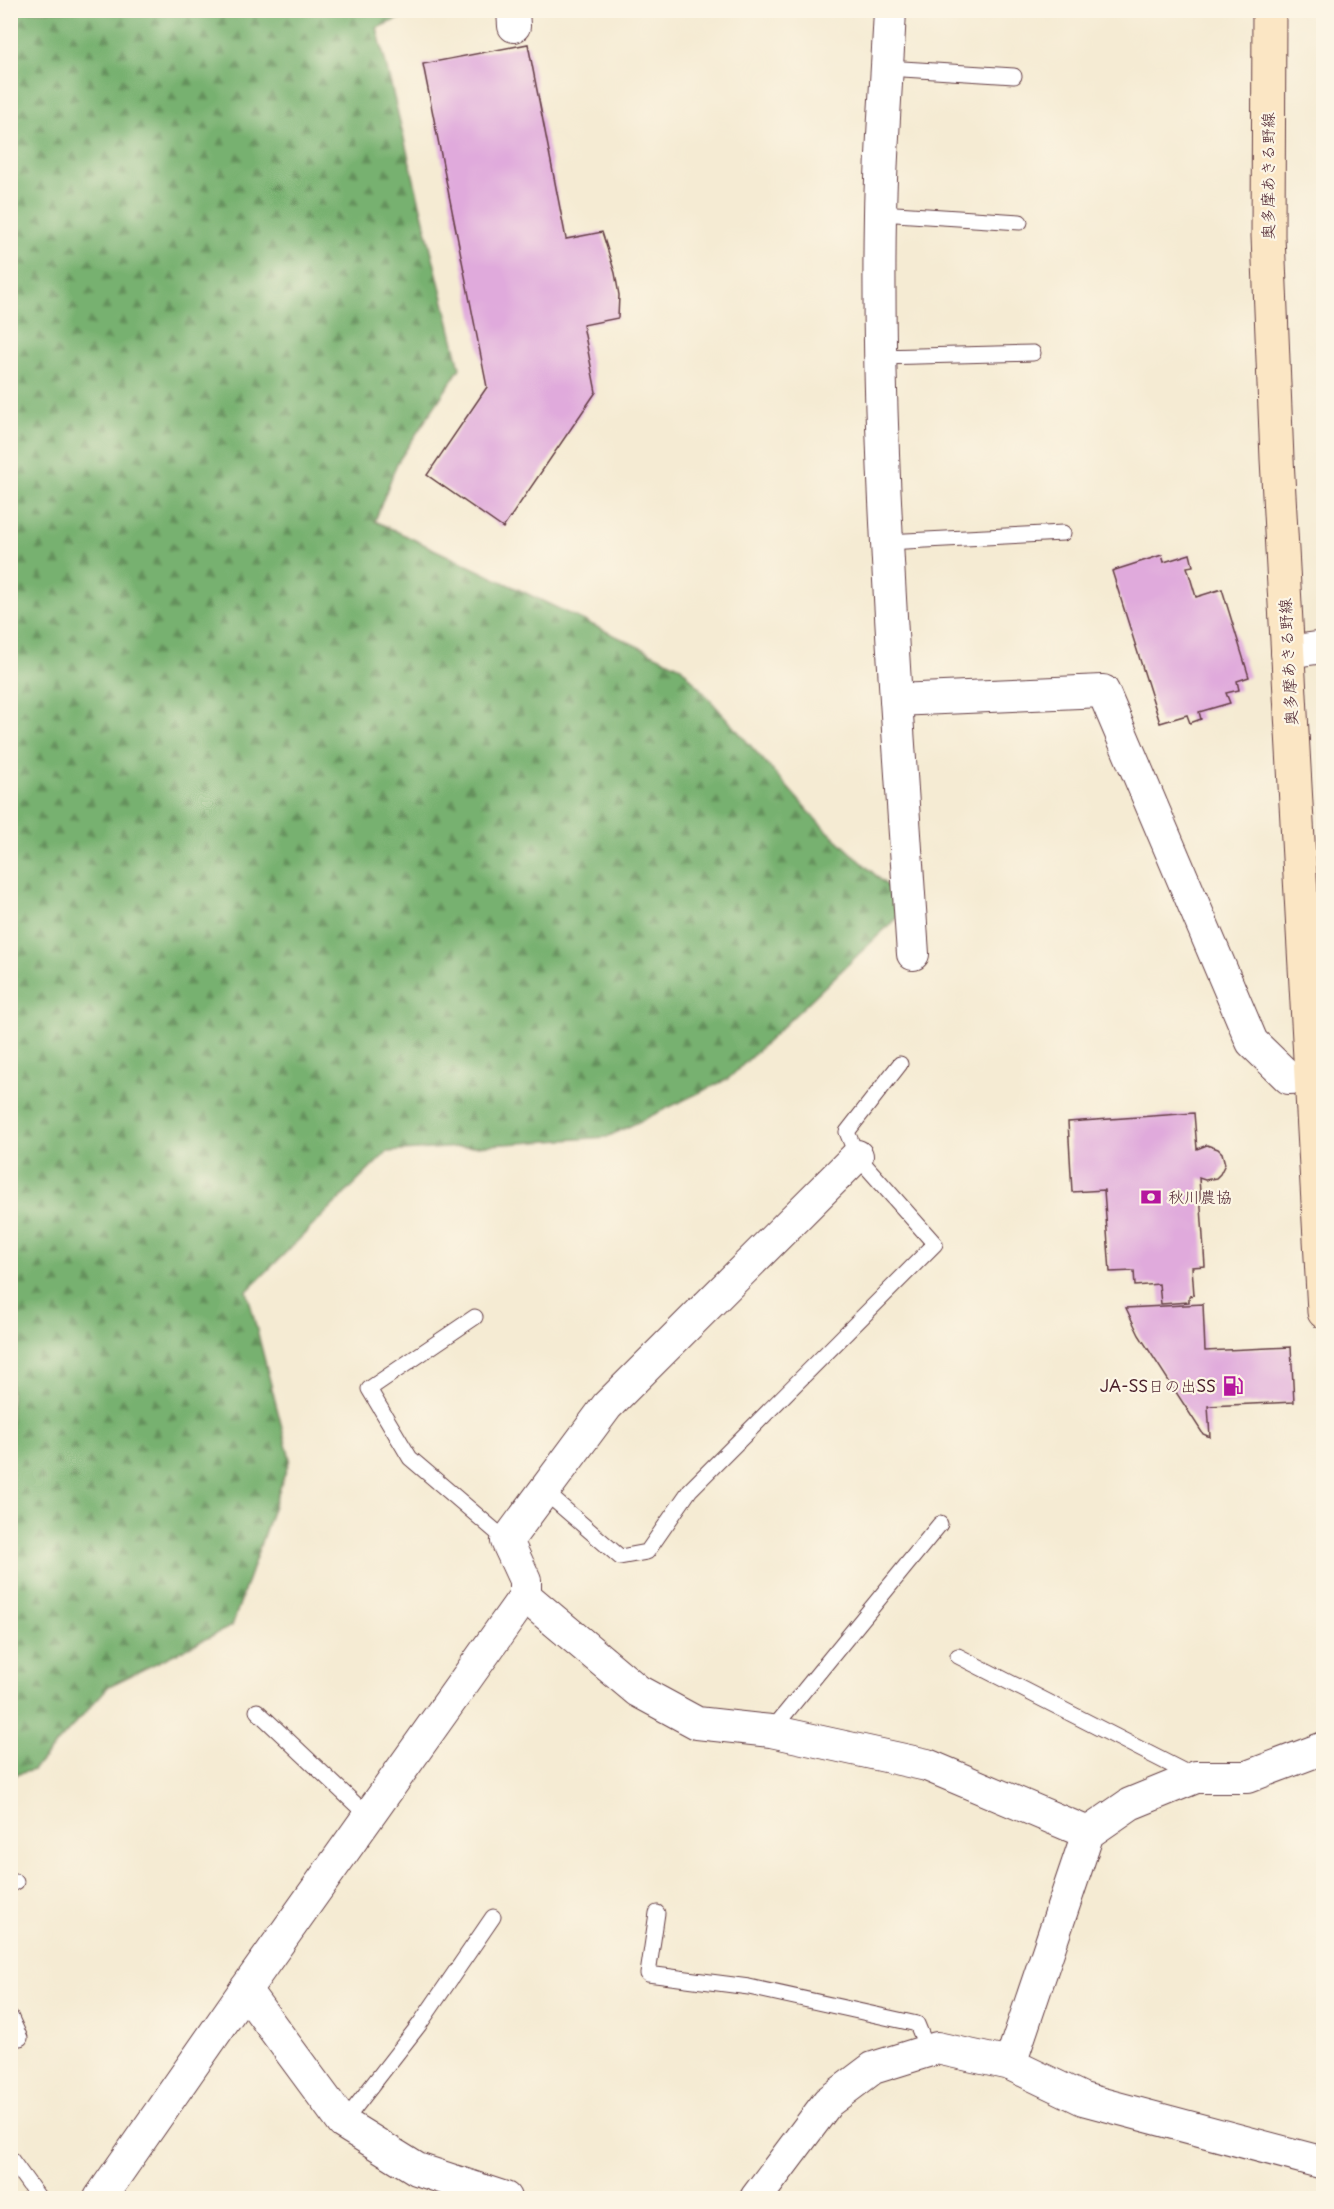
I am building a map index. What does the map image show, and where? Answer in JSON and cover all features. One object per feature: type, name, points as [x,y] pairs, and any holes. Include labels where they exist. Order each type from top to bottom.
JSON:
[{"type":"main road","name":"奥多摩あきる野線","points":[[1269,10],[1269,236],[1287,652],[1323,1312]]},
{"type":"street","points":[[890,10],[880,213],[880,357],[886,542],[913,954]]},
{"type":"street","points":[[1287,652],[1323,646]]},
{"type":"street","points":[[896,700],[1103,691],[1252,1042],[1289,1078],[1311,1077]]},
{"type":"street","points":[[111,2194],[245,1990],[525,1596],[525,1580],[507,1541],[607,1407],[857,1156]]},
{"type":"street","points":[[525,1596],[638,1691],[697,1723],[771,1731],[927,1765],[1088,1833]]},
{"type":"street","points":[[1010,2064],[1088,1833],[1130,1804],[1196,1777],[1247,1777],[1323,1748]]},
{"type":"street","points":[[245,1990],[343,2123],[417,2169],[506,2199]]},
{"type":"street","points":[[756,2199],[828,2102],[873,2068],[937,2048],[1010,2064],[1083,2099],[1323,2163]]},
{"type":"lane","points":[[887,68],[1014,76]]},
{"type":"lane","points":[[880,213],[1020,222]]},
{"type":"lane","points":[[880,357],[1033,353]]},
{"type":"lane","points":[[886,542],[1063,533]]},
{"type":"lane","points":[[545,1492],[620,1557],[647,1552],[690,1490],[935,1244],[857,1156],[847,1132],[900,1064]]},
{"type":"lane","points":[[475,1317],[369,1389],[410,1458],[507,1541]]},
{"type":"lane","points":[[771,1731],[940,1524]]},
{"type":"lane","points":[[958,1656],[1196,1777]]},
{"type":"lane","points":[[257,1711],[368,1816]]},
{"type":"lane","points":[[657,1913],[648,1974],[749,1987],[917,2025],[928,2051]]},
{"type":"lane","points":[[343,2123],[419,2025],[493,1917]]},
{"type":"lane","points":[[10,2016],[20,2038]]},
{"type":"lane","points":[[10,2158],[39,2199]]},
{"type":"green space","points":[[11,11],[416,11],[377,28],[460,368],[397,463],[375,521],[681,667],[819,823],[909,906],[728,1079],[607,1137],[387,1152],[247,1291],[290,1459],[232,1626],[109,1686],[33,1770],[11,1776]]},
{"type":"building","points":[[528,44],[566,239],[602,232],[615,273],[619,295],[618,318],[583,325],[596,392],[503,528],[427,475],[487,387],[423,64]]},
{"type":"building","points":[[1190,554],[1193,566],[1187,567],[1196,597],[1222,589],[1249,677],[1237,681],[1239,690],[1226,693],[1230,703],[1199,712],[1201,719],[1190,723],[1187,715],[1160,723],[1112,571],[1162,555],[1164,562]]},
{"type":"building","points":[[1194,1113],[1197,1149],[1207,1145],[1218,1149],[1222,1153],[1225,1164],[1216,1178],[1205,1180],[1199,1178],[1205,1266],[1192,1267],[1194,1295],[1189,1296],[1189,1302],[1161,1304],[1159,1284],[1135,1286],[1134,1271],[1110,1272],[1104,1190],[1072,1192],[1068,1122]]},
{"type":"building","points":[[1203,1304],[1205,1351],[1291,1347],[1294,1402],[1208,1406],[1210,1437],[1203,1434],[1139,1335],[1126,1308]]},
{"type":"place","name":"秋川農協","points":[[1151,1197]]},
{"type":"place","name":"JA-SS日の出SS","points":[[1233,1386]]}]
